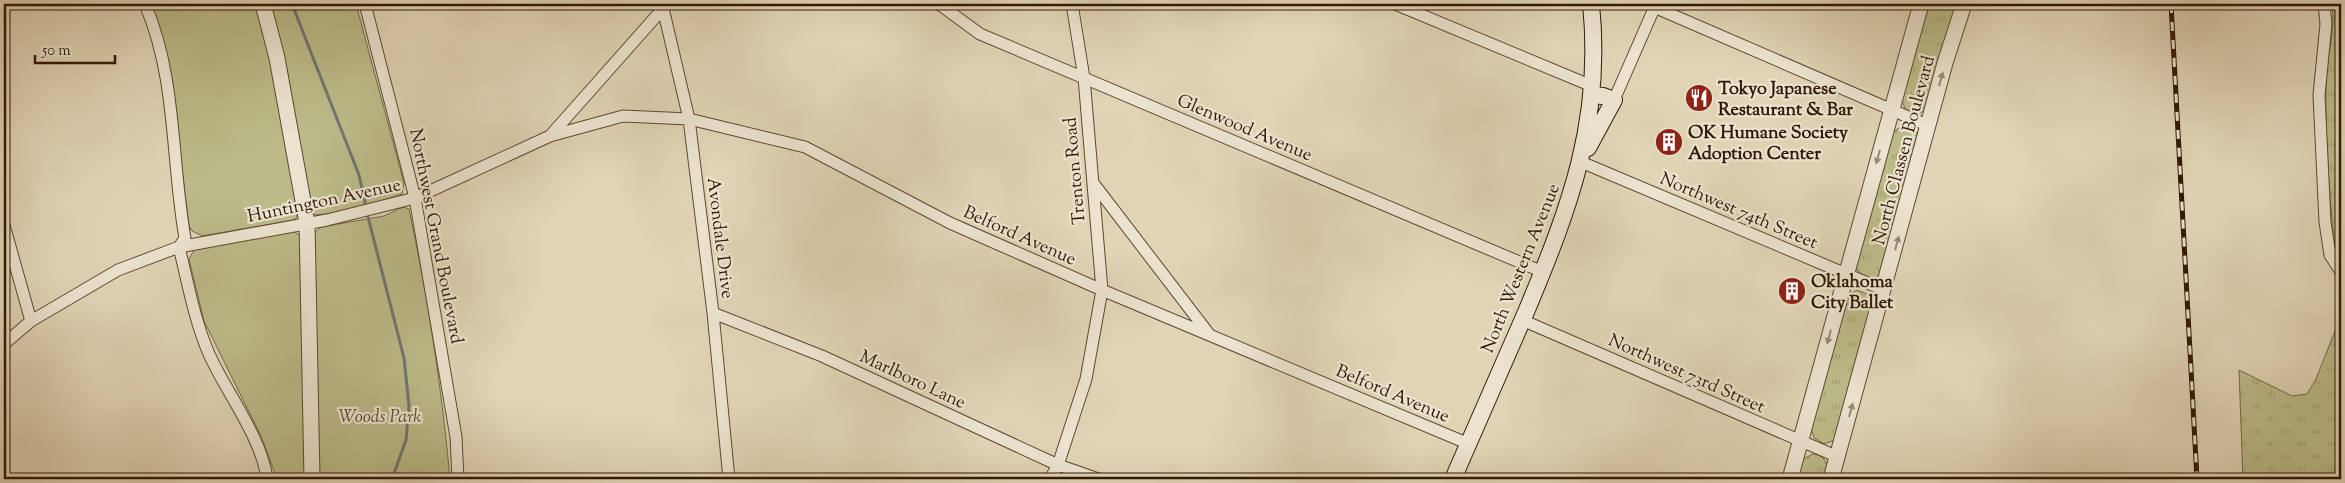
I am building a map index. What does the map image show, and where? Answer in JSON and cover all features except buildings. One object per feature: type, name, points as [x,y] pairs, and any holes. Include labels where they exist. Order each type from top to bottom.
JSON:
[{"type":"main road","name":"North Western Avenue","points":[[1458,478],[1469,444],[1559,234],[1581,162],[1591,90],[1591,4]]},
{"type":"main road","points":[[1581,162],[1614,100],[1591,90]]},
{"type":"street","points":[[145,4],[152,19],[166,76],[185,238],[179,247],[197,323],[210,356],[265,465],[267,479]]},
{"type":"street","points":[[263,4],[276,58],[307,223],[312,479]]},
{"type":"street","name":"Northwest Grand Boulevard","points":[[365,4],[415,198],[456,436],[458,479]]},
{"type":"street","name":"Glenwood Avenue","points":[[939,4],[980,34],[1543,272]]},
{"type":"street","name":"Trenton Road","points":[[1050,479],[1058,465],[1086,378],[1102,290],[1084,78],[1072,4]]},
{"type":"street","points":[[1395,4],[1591,90]]},
{"type":"street","name":"North Classen Boulevard","points":[[1790,479],[1921,4]]},
{"type":"street","name":"North Classen Boulevard","points":[[1832,479],[1964,4]]},
{"type":"street","points":[[2324,4],[2326,24],[2319,95],[2324,222],[2330,255],[2341,272]]},
{"type":"street","name":"Huntington Avenue","points":[[4,344],[31,321],[118,270],[179,247],[360,213],[415,198],[550,136],[664,6]]},
{"type":"street","name":"Avondale Drive","points":[[664,6],[689,119],[713,313],[729,479]]},
{"type":"street","points":[[1614,100],[1655,6],[1929,126]]},
{"type":"street","name":"Belford Avenue","points":[[550,136],[623,116],[689,119],[805,147],[950,223],[1210,336],[1469,444]]},
{"type":"street","name":"Northwest 74th Street","points":[[1581,162],[1884,290]]},
{"type":"street","points":[[1093,182],[1210,336]]},
{"type":"street","points":[[4,225],[31,321]]},
{"type":"street","name":"Marlboro Lane","points":[[713,313],[822,356],[1058,465],[1098,479]]},
{"type":"street","name":"Northwest 73rd Street","points":[[1522,320],[1838,457]]},
{"type":"green space","points":[[150,4],[256,4],[277,87],[297,209],[297,217],[294,220],[202,236],[192,231],[189,226],[168,58]]},
{"type":"green space","points":[[271,4],[356,4],[404,183],[402,194],[349,212],[314,215],[310,207],[287,70]]},
{"type":"green space","points":[[1929,4],[1958,4],[1929,106],[1918,115],[1912,114],[1907,110],[1902,100]]},
{"type":"green space","points":[[2332,4],[2341,4],[2341,261],[2334,242],[2327,143],[2326,84],[2333,24]]},
{"type":"green space","points":[[1906,126],[1915,130],[1918,139],[1881,274],[1875,278],[1867,279],[1857,270],[1856,263],[1892,133]]},
{"type":"green space","name":"Woods Park","points":[[403,207],[409,209],[428,310],[439,377],[450,479],[319,479],[312,235],[321,227],[384,216]]},
{"type":"green space","name":"Woods Park","points":[[293,231],[299,235],[300,240],[306,479],[277,479],[261,436],[204,321],[189,259],[194,250]]},
{"type":"green space","points":[[1857,290],[1867,294],[1873,302],[1835,440],[1824,444],[1814,438],[1811,428],[1846,300],[1850,294]]},
{"type":"green space","points":[[2341,316],[2341,479],[2243,479],[2239,370],[2292,396],[2307,394],[2316,379]]},
{"type":"green space","points":[[1813,454],[1818,455],[1826,462],[1826,479],[1796,479],[1801,460]]},
{"type":"waterway","points":[[292,4],[359,175],[366,207]]},
{"type":"waterway","points":[[367,213],[404,358],[409,406],[406,440],[392,479]]},
{"type":"railway","points":[[2171,4],[2197,479]]},
{"type":"place","name":"Tokyo Japanese Restaurant & Bar","points":[[1699,98]]},
{"type":"place","name":"OK Humane Society Adoption Center","points":[[1669,142]]},
{"type":"place","name":"Oklahoma City Ballet","points":[[1792,291]]}]
